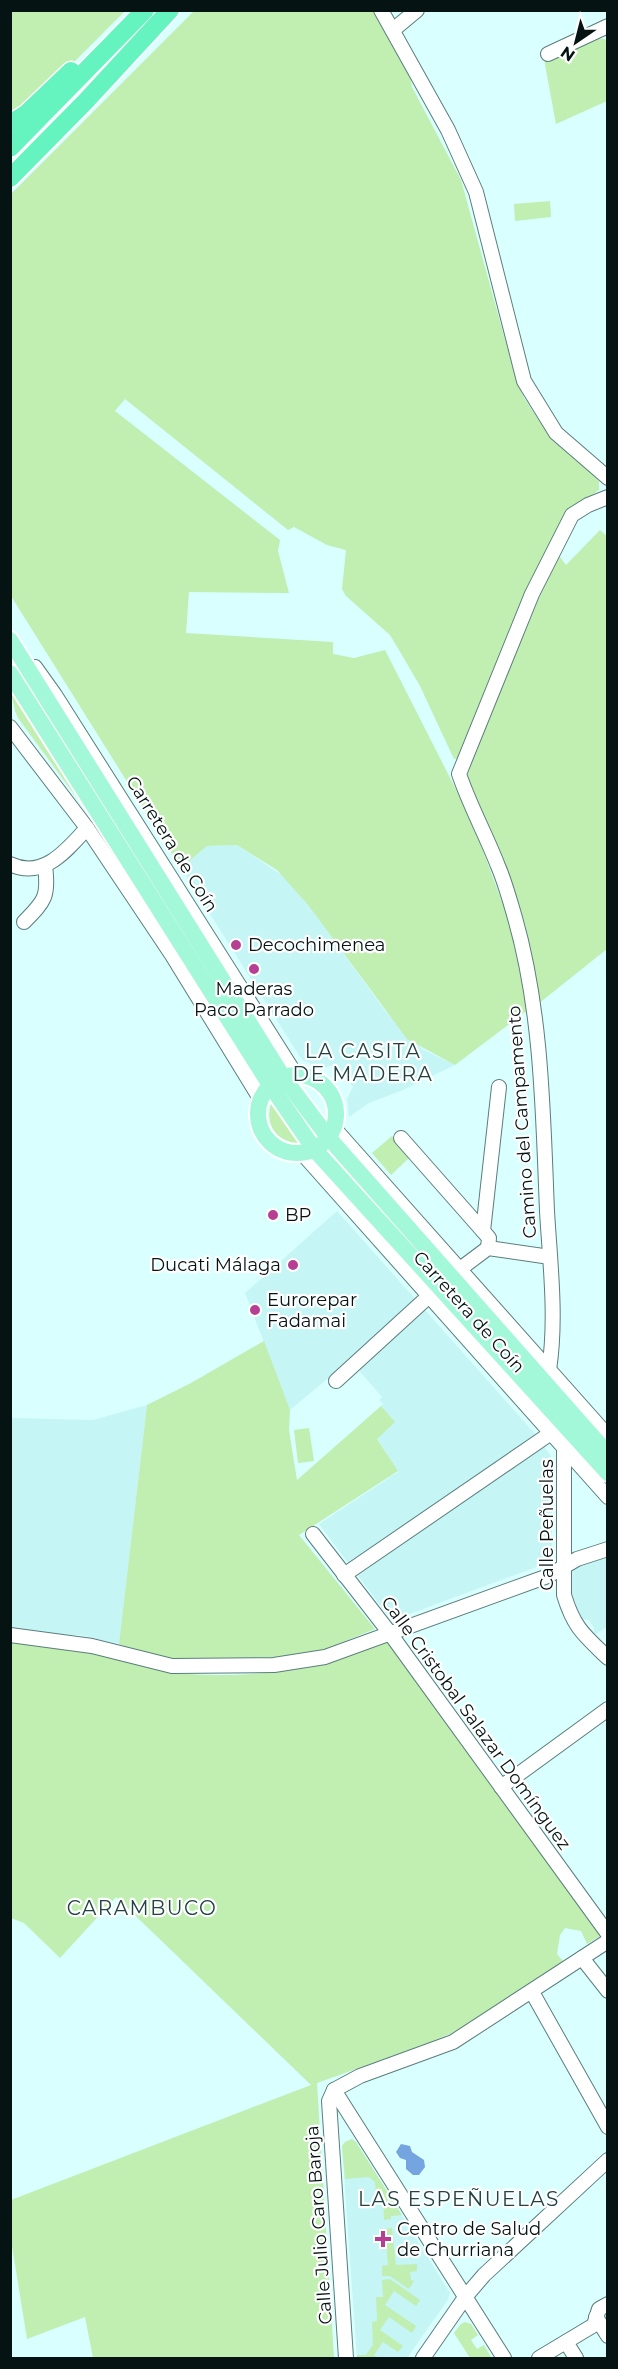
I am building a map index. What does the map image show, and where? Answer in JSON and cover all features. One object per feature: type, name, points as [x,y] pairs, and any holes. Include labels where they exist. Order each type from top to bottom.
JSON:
[{"type":"highway","points":[[10,178],[85,102],[170,10]]},
{"type":"highway","points":[[10,124],[26,114],[119,23],[144,11]]},
{"type":"highway","points":[[10,148],[144,11]]},
{"type":"main road","points":[[10,639],[283,1079],[307,1150]]},
{"type":"main road","points":[[10,673],[283,1079],[608,1454]]},
{"type":"main road","points":[[308,1076],[320,1082],[335,1102],[336,1115],[331,1132],[307,1150],[281,1149],[269,1140],[261,1128],[258,1114],[261,1100],[283,1079],[308,1076]]},
{"type":"main road","name":"Carretera de Coín","points":[[307,1150],[608,1473]]},
{"type":"street","points":[[381,10],[442,120],[476,192],[524,381],[556,433],[608,478]]},
{"type":"street","points":[[393,30],[417,10]]},
{"type":"street","points":[[548,54],[608,26]]},
{"type":"street","name":"Camino del Campamento","points":[[549,1370],[552,1348],[550,1257],[541,1087],[533,1002],[516,920],[502,877],[468,801],[459,774],[532,594],[572,515],[608,497]]},
{"type":"street","points":[[10,727],[87,828],[172,955],[261,1100]]},
{"type":"street","points":[[10,864],[20,869],[45,866],[67,851],[87,828]]},
{"type":"street","points":[[24,922],[43,903],[48,887],[45,866]]},
{"type":"street","points":[[483,1231],[499,1088]]},
{"type":"street","name":"Carretera de Coín","points":[[331,1132],[460,1269],[608,1436]]},
{"type":"street","points":[[400,1138],[489,1238],[488,1248]]},
{"type":"street","name":"Carretera de Coín","points":[[307,1150],[429,1296],[608,1497]]},
{"type":"street","points":[[460,1269],[488,1248],[550,1257]]},
{"type":"street","points":[[336,1381],[429,1296]]},
{"type":"street","points":[[344,1575],[551,1433]]},
{"type":"street","name":"Calle Peñuelas","points":[[564,1448],[564,1595],[571,1618],[584,1636],[608,1658]]},
{"type":"street","name":"Calle Cristobal Salazar Domínguez","points":[[313,1534],[389,1632],[608,1934]]},
{"type":"street","points":[[10,1635],[92,1646],[172,1666],[274,1665],[325,1657],[548,1576],[577,1559],[608,1549]]},
{"type":"street","points":[[501,1787],[608,1709]]},
{"type":"street","points":[[504,2358],[334,2090],[360,2076],[453,2042],[608,1941]]},
{"type":"street","points":[[582,1958],[608,1991]]},
{"type":"street","points":[[532,1992],[608,2127]]},
{"type":"street","name":"Calle Julio Caro Baroja","points":[[334,2090],[329,2101],[346,2358]]},
{"type":"street","points":[[423,2358],[466,2296],[484,2275],[608,2160]]},
{"type":"street","points":[[539,2358],[594,2325],[598,2309],[608,2304]]},
{"type":"street","points":[[596,2317],[608,2336]]},
{"type":"street","points":[[566,2342],[576,2358]]},
{"type":"shaded area","points":[[237,845],[283,876],[308,905],[386,1012],[422,1049],[455,1065],[403,1090],[369,1103],[349,1117],[347,1099],[353,1087],[335,1065],[321,1068],[302,1060],[181,868],[207,846]]},
{"type":"shaded area","points":[[337,1211],[536,1435],[551,1456],[552,1551],[549,1560],[542,1565],[396,1619],[389,1617],[319,1524],[398,1472],[377,1438],[394,1422],[381,1406],[383,1404],[379,1400],[382,1397],[350,1360],[290,1410],[245,1293]]},
{"type":"shaded area","points":[[147,1405],[119,1644],[80,1635],[50,1635],[11,1630],[10,1418],[93,1420]]},
{"type":"shaded area","points":[[607,1556],[607,1627],[594,1635],[594,1628],[589,1620],[581,1619],[569,1585],[572,1572],[577,1566]]},
{"type":"shaded area","name":"Centro de Salud de Churriana","points":[[352,2139],[450,2293],[447,2301],[407,2358],[357,2358],[342,2146]]},
{"type":"green space","points":[[10,11],[125,11],[41,95],[11,118]]},
{"type":"green space","points":[[194,11],[374,11],[409,69],[412,87],[461,180],[515,376],[524,398],[544,428],[599,481],[599,490],[565,514],[460,758],[454,759],[420,686],[390,635],[346,596],[342,589],[346,550],[327,545],[294,527],[288,530],[125,399],[115,411],[280,540],[278,551],[289,593],[189,592],[186,633],[333,642],[333,654],[354,658],[385,650],[472,821],[509,921],[528,1010],[455,1065],[407,1039],[308,905],[277,870],[237,845],[207,846],[181,868],[11,596],[11,194]]},
{"type":"green space","points":[[592,38],[605,39],[608,45],[607,101],[556,124],[544,59]]},
{"type":"green space","points":[[550,201],[551,217],[515,221],[514,204]]},
{"type":"green space","points":[[600,530],[608,537],[607,949],[538,1004],[521,918],[507,870],[482,820],[467,777],[499,691],[558,554],[566,565]]},
{"type":"green space","points":[[10,687],[104,835],[18,718]]},
{"type":"green space","points":[[272,1101],[302,1143],[286,1140],[274,1131],[269,1117]]},
{"type":"green space","points":[[392,1136],[410,1157],[391,1175],[372,1153]]},
{"type":"green space","points":[[264,1341],[290,1410],[289,1430],[297,1480],[381,1406],[395,1422],[377,1439],[398,1471],[299,1535],[375,1629],[323,1650],[277,1657],[174,1661],[144,1654],[119,1644],[147,1405],[191,1383]]},
{"type":"green space","points":[[309,1428],[314,1461],[298,1463],[294,1430]]},
{"type":"green space","points":[[386,1641],[598,1929],[600,1936],[587,1944],[581,1931],[565,1928],[560,1935],[557,1954],[563,1961],[468,2026],[431,2042],[317,2083],[334,2358],[93,2358],[85,2317],[27,2339],[11,2240],[11,2200],[311,2085],[116,1897],[60,1958],[24,1923],[11,1918],[11,1643],[82,1651],[167,1672],[226,1675],[312,1666]]},
{"type":"green space","points":[[352,2139],[402,2215],[391,2216],[391,2219],[384,2220],[383,2192],[376,2192],[375,2182],[369,2177],[345,2179],[342,2146]]},
{"type":"green space","points":[[392,2228],[396,2265],[417,2264],[417,2271],[410,2272],[411,2280],[414,2281],[409,2289],[390,2276],[382,2276],[382,2266],[388,2265],[385,2229]]},
{"type":"green space","points":[[390,2279],[420,2300],[416,2306],[394,2291],[385,2305],[416,2326],[412,2333],[389,2317],[380,2330],[403,2346],[398,2352],[383,2342],[374,2355],[379,2358],[357,2358],[357,2355],[366,2355],[373,2345],[372,2322],[377,2321],[376,2297],[383,2297],[382,2280]]},
{"type":"green space","points":[[465,2322],[471,2324],[478,2335],[471,2340],[477,2349],[484,2345],[491,2357],[470,2358],[454,2333]]},
{"type":"water","points":[[401,2144],[410,2146],[412,2152],[424,2160],[425,2167],[419,2175],[413,2175],[406,2169],[406,2160],[400,2158],[396,2152]]},
{"type":"place","name":"Decochimenea","points":[[236,945]]},
{"type":"place","name":"Maderas Paco Parrado","points":[[254,969]]},
{"type":"place","name":"BP","points":[[273,1215]]},
{"type":"place","name":"Ducati Málaga","points":[[293,1265]]},
{"type":"place","name":"Eurorepar Fadamai","points":[[255,1310]]},
{"type":"place","name":"Centro de Salud de Churriana","points":[[383,2239]]},
{"type":"district","name":"LA CASITA DE MADERA","points":[[363,1062]]},
{"type":"district","name":"CARAMBUCO","points":[[142,1908]]},
{"type":"district","name":"LAS ESPEÑUELAS","points":[[459,2199]]}]
